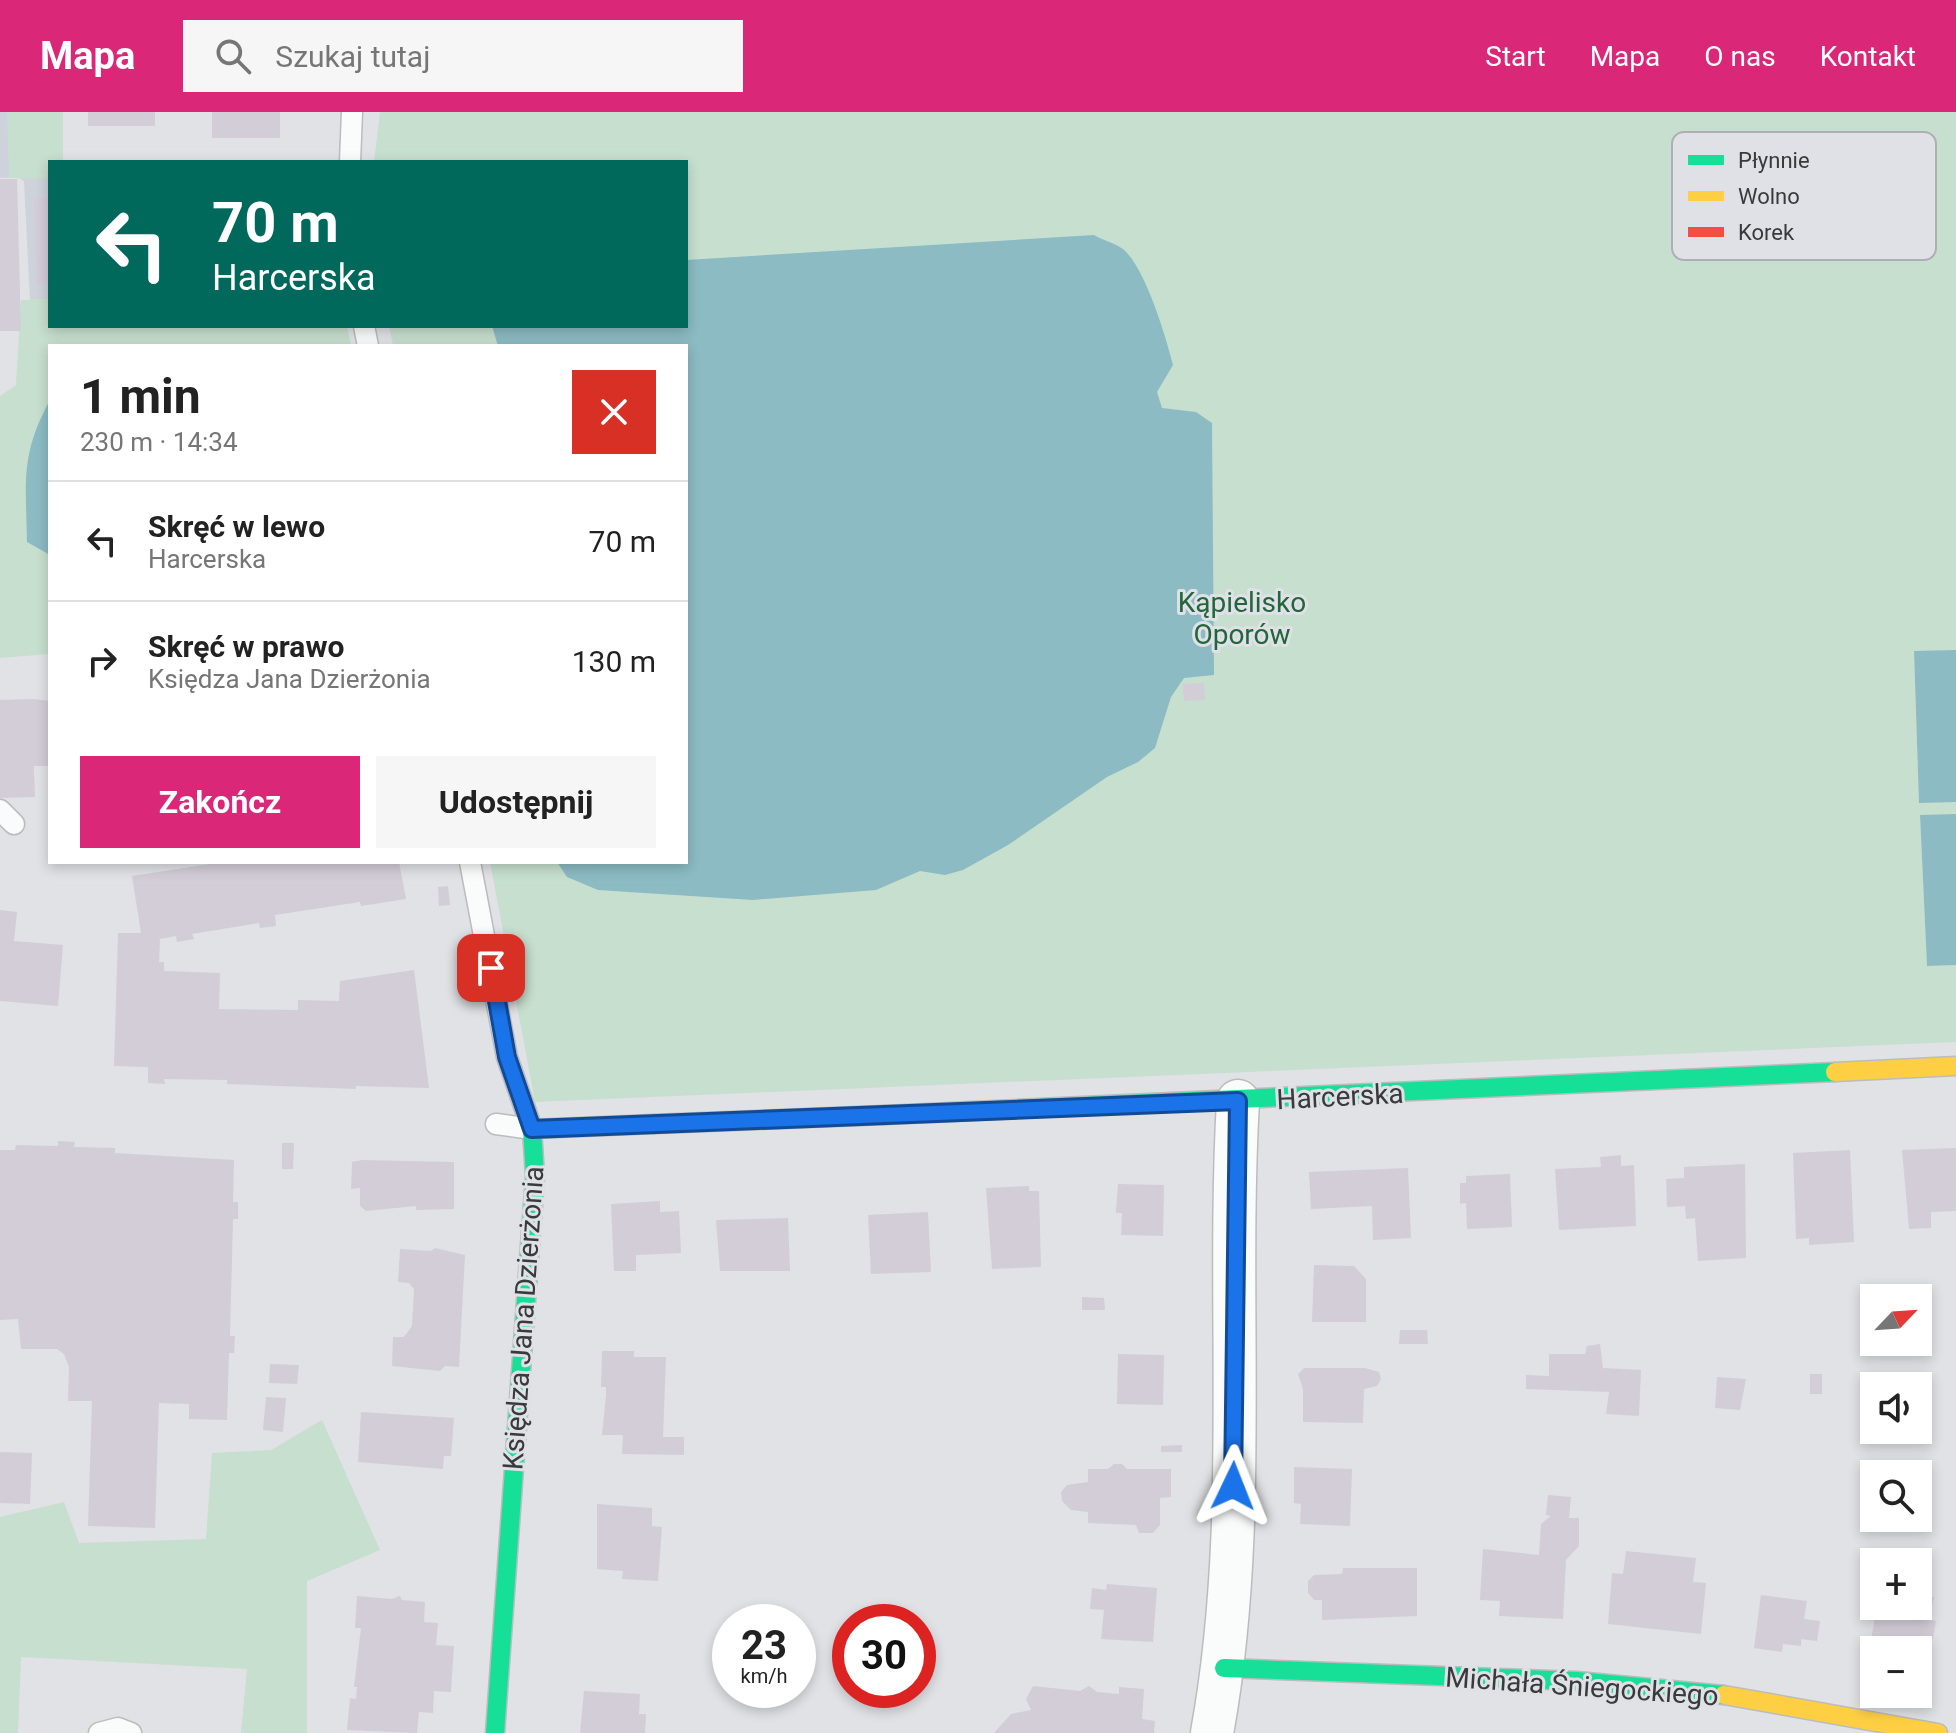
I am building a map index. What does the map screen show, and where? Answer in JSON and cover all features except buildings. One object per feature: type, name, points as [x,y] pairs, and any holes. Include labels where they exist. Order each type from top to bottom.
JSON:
[{"type":"street","name":"Harcerska","points":[[532,1129],[1238,1101],[1956,1066]]},
{"type":"street","points":[[1212,1733],[1224,1668],[1234,1461],[1238,1101]]},
{"type":"street","name":"Księdza Jana Dzierżonia","points":[[495,1733],[535,1176],[532,1129]]},
{"type":"street","name":"Michała Śniegockiego","points":[[1224,1668],[1592,1683],[1730,1696],[1938,1733]]},
{"type":"lane","points":[[350,160],[352,112]]},
{"type":"lane","name":"Księdza Jana Dzierżonia","points":[[470,864],[507,1057],[532,1129]]},
{"type":"lane","points":[[496,1124],[532,1129]]},
{"type":"lane","points":[[99,1733],[118,1728],[131,1733]]},
{"type":"shaded area","points":[[0,112],[63,112],[63,160],[48,160],[48,299],[30,300],[24,181],[18,177],[0,178]]},
{"type":"green space","points":[[7,112],[63,112],[63,160],[48,160],[48,179],[9,178]]},
{"type":"green space","name":"Kąpielisko Oporów","points":[[380,112],[1956,112],[1956,650],[1914,652],[1919,802],[1956,802],[1956,814],[1920,816],[1927,966],[1956,965],[1956,1042],[535,1102],[490,864],[688,864],[688,344],[393,344],[389,328],[688,328],[688,160],[374,160]]},
{"type":"green space","points":[[48,299],[48,328],[347,328],[351,344],[48,344],[48,654],[0,658],[0,396],[16,385],[21,300]]},
{"type":"green space","points":[[322,1420],[380,1550],[307,1581],[307,1733],[241,1733],[247,1669],[21,1657],[18,1733],[0,1733],[0,1517],[64,1502],[79,1543],[206,1539],[212,1453],[271,1450]]},
{"type":"water","points":[[1094,235],[1123,249],[1139,271],[1154,303],[1173,365],[1157,392],[1162,408],[1196,412],[1212,423],[1214,675],[1184,678],[1171,697],[1155,748],[1008,845],[963,870],[945,875],[920,871],[876,890],[753,900],[598,890],[567,877],[558,864],[688,864],[688,344],[497,344],[493,328],[688,328],[688,260]]},
{"type":"water","points":[[48,404],[48,554],[27,542],[27,469],[40,419]]},
{"type":"water","points":[[1956,650],[1956,802],[1919,803],[1914,651]]},
{"type":"water","points":[[1956,814],[1956,965],[1927,966],[1920,815]]},
{"type":"traffic: fast","points":[[884,1115],[1835,1072]]},
{"type":"traffic: fast","points":[[495,1733],[535,1176],[532,1129],[654,1124]]},
{"type":"traffic: fast","points":[[1224,1668],[1577,1681],[1724,1695]]},
{"type":"traffic: slow","points":[[1835,1072],[1956,1066]]},
{"type":"traffic: slow","points":[[1724,1695],[1938,1733]]},
{"type":"traffic: jam","points":[[654,1124],[884,1115]]},
{"type":"route","points":[[491,968],[507,1057],[532,1129],[1238,1101],[1235,1145],[1233,1486]]}]
